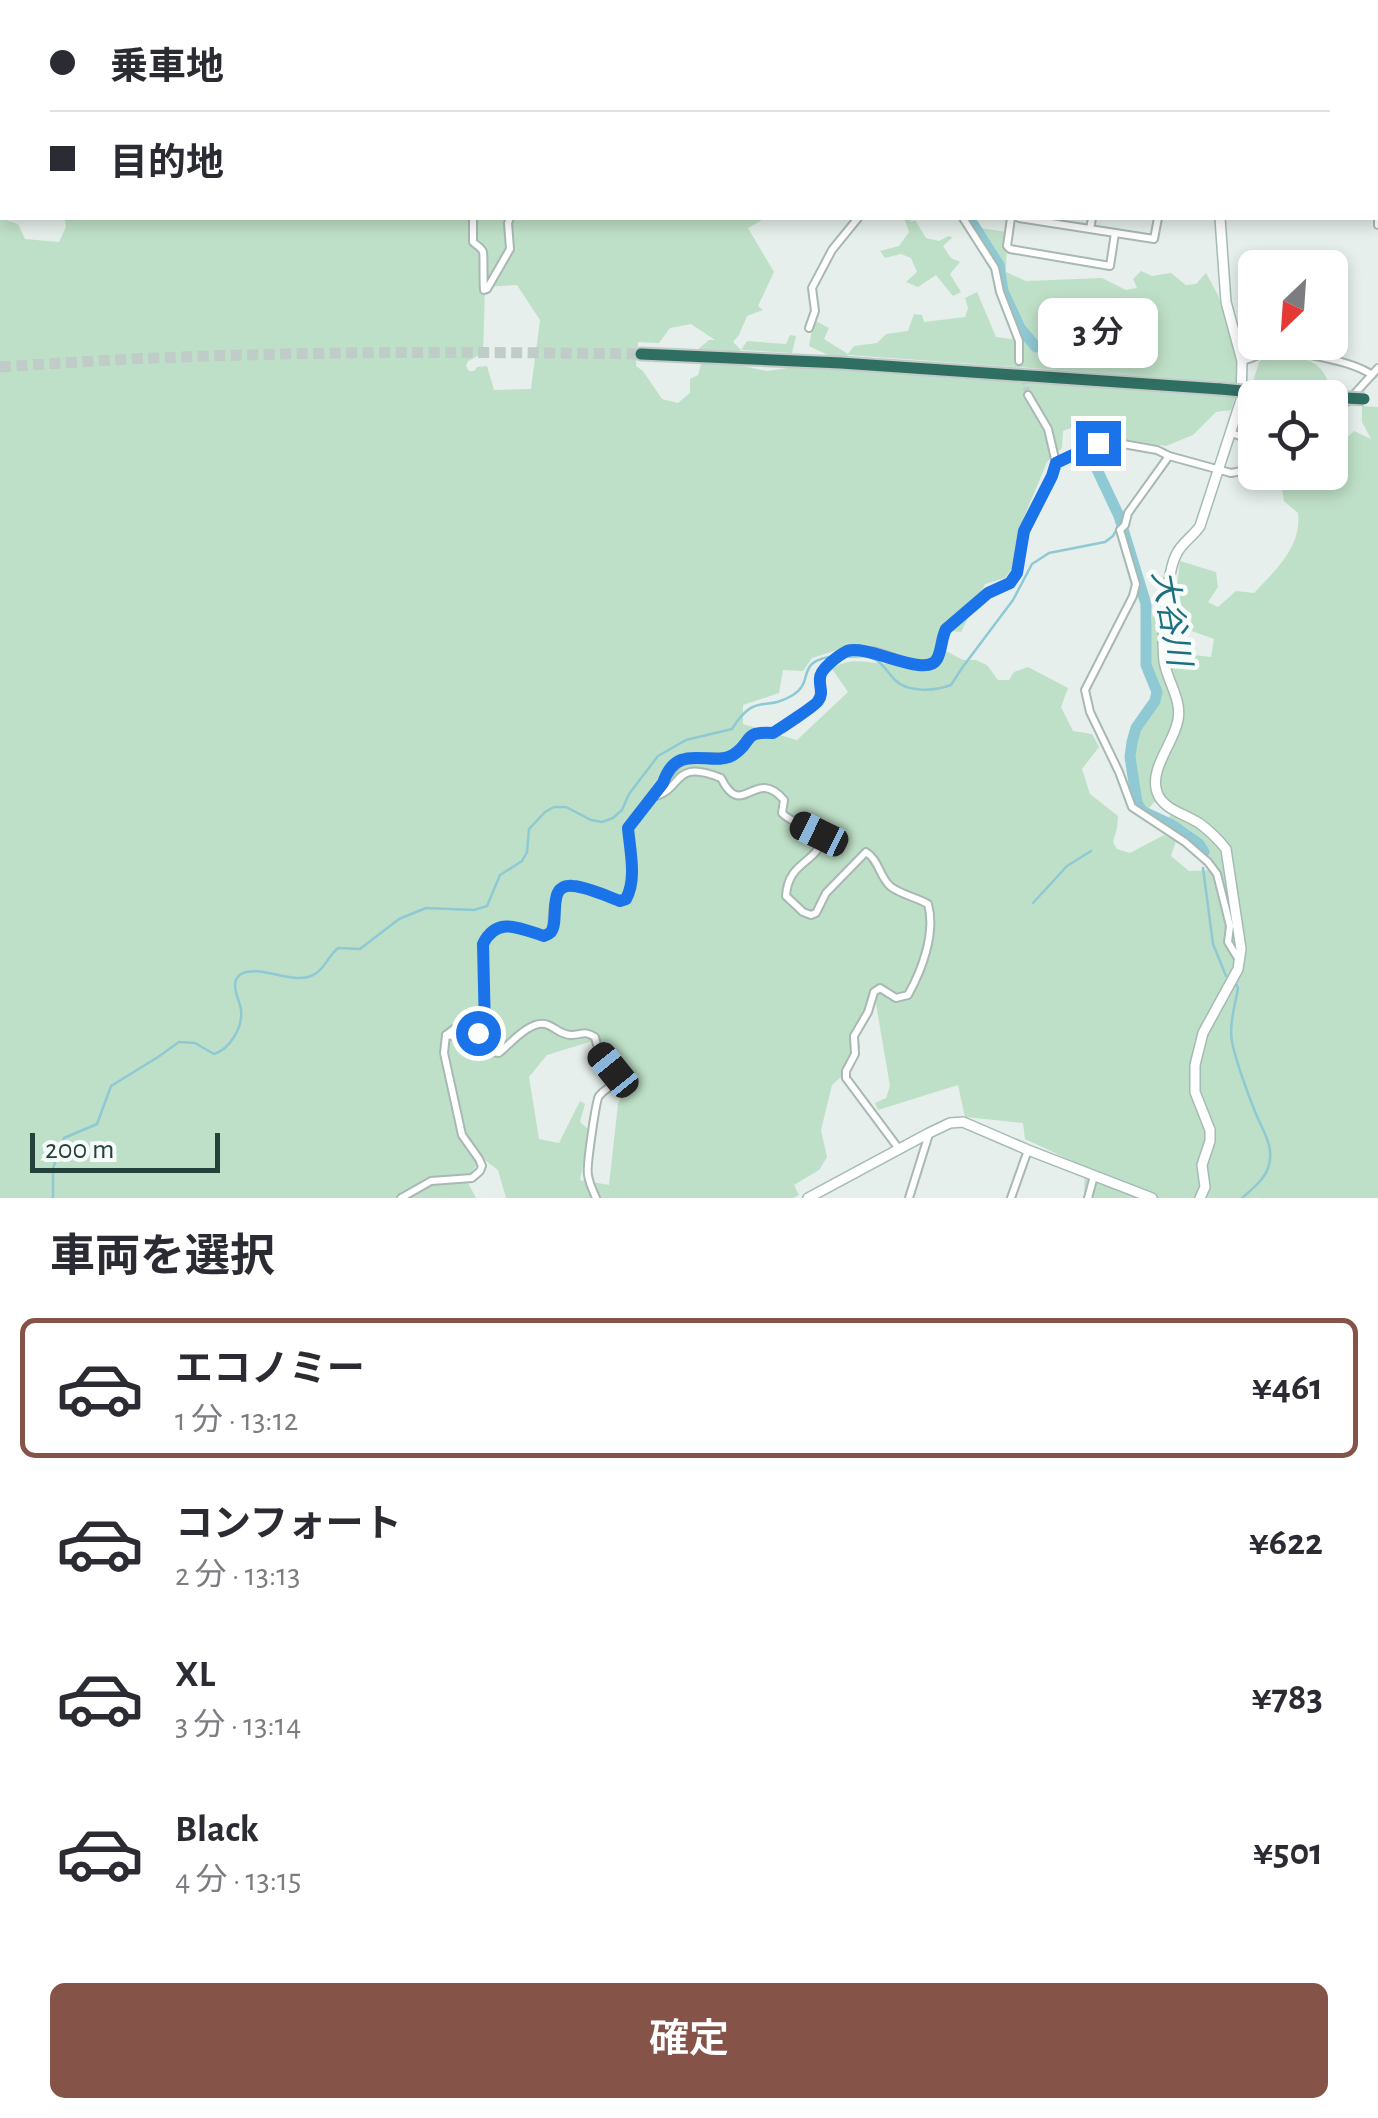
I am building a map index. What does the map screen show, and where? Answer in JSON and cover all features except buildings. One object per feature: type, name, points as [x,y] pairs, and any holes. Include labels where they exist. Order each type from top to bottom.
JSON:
[{"type":"highway","points":[[642,354],[841,363],[1238,391]]},
{"type":"street","points":[[473,220],[473,242],[484,253],[482,268],[487,290],[510,249],[509,220]]},
{"type":"street","points":[[809,328],[815,311],[812,288],[832,250],[856,220]]},
{"type":"street","points":[[964,220],[995,268],[1019,341],[1020,360]]},
{"type":"street","points":[[1019,220],[1007,246],[1010,249],[1110,266],[1115,233]]},
{"type":"street","points":[[1033,220],[1154,239],[1158,220]]},
{"type":"street","points":[[1090,229],[1092,220]]},
{"type":"street","points":[[1200,1198],[1205,1187],[1202,1165],[1210,1130],[1195,1092],[1195,1064],[1203,1033],[1235,975],[1241,949],[1226,849],[1216,836],[1160,799],[1155,788],[1156,775],[1179,716],[1164,661],[1163,640],[1172,564],[1181,546],[1200,526],[1241,400],[1242,361],[1226,302],[1220,220]]},
{"type":"street","points":[[1242,361],[1267,352],[1317,356],[1375,371]]},
{"type":"street","points":[[1348,401],[1375,371]]},
{"type":"street","points":[[401,1198],[431,1181],[472,1178],[482,1166],[462,1135],[444,1053],[446,1035],[456,1028],[478,1033],[485,1030],[486,937],[505,926],[549,935],[558,892],[565,886],[620,901],[626,899],[632,880],[628,828],[678,762],[692,756],[726,757],[735,754],[750,735],[773,733],[820,700],[822,671],[850,650],[876,652],[902,662],[934,664],[946,629],[988,593],[1010,583],[1017,573],[1024,531],[1056,463],[1048,429],[1028,395]]},
{"type":"street","points":[[1231,433],[1238,435]]},
{"type":"street","points":[[1056,463],[1106,441],[1157,450],[1238,473]]},
{"type":"street","points":[[1169,456],[1128,513],[1120,533],[1136,584],[1134,596],[1085,690],[1090,712],[1132,807],[1185,842],[1217,874],[1230,926],[1228,942],[1240,961]]},
{"type":"street","points":[[653,797],[662,795],[676,779],[694,770],[720,778],[736,797],[758,787],[779,793],[786,818],[823,839],[821,846],[794,870],[786,889],[786,896],[803,912],[816,912],[826,893],[866,852],[873,856],[887,884],[928,904],[932,917],[920,974],[908,995],[896,998],[880,988],[874,992],[854,1036],[856,1054],[846,1071],[846,1078],[900,1150]]},
{"type":"street","points":[[446,1035],[474,1039],[499,1053],[542,1022],[560,1033],[573,1036],[589,1032],[595,1037],[598,1051],[616,1080],[596,1102],[587,1161],[596,1198]]},
{"type":"street","points":[[808,1198],[950,1123],[962,1122],[1152,1198]]},
{"type":"street","points":[[909,1198],[930,1133]]},
{"type":"street","points":[[1011,1198],[1028,1150]]},
{"type":"street","points":[[1088,1198],[1094,1176]]},
{"type":"green space","points":[[0,220],[18,224],[25,239],[59,242],[65,220],[762,220],[748,228],[774,272],[758,306],[763,310],[747,316],[733,342],[741,350],[747,341],[786,344],[790,335],[796,336],[792,353],[742,350],[734,353],[733,364],[767,371],[795,367],[798,357],[826,365],[830,356],[809,346],[814,320],[829,328],[824,339],[848,354],[854,346],[877,343],[886,334],[908,331],[914,314],[922,315],[924,322],[965,317],[965,298],[977,292],[996,337],[1028,337],[1007,291],[1006,272],[1026,281],[1102,278],[1126,290],[1137,288],[1133,279],[1141,271],[1152,276],[1171,273],[1186,285],[1196,284],[1206,273],[1218,295],[1238,364],[1231,410],[1216,412],[1193,435],[1166,446],[1095,435],[1084,423],[1063,431],[1062,448],[1047,462],[1022,522],[1016,563],[1005,578],[985,584],[961,632],[951,631],[945,638],[946,651],[963,660],[987,665],[998,680],[1009,680],[1014,672],[1028,667],[1068,688],[1061,707],[1073,731],[1092,734],[1099,747],[1082,769],[1090,794],[1118,816],[1113,842],[1117,849],[1130,853],[1164,835],[1176,841],[1171,856],[1189,871],[1214,870],[1208,854],[1165,824],[1176,806],[1162,794],[1144,813],[1134,806],[1133,756],[1138,729],[1157,703],[1159,692],[1148,667],[1153,612],[1160,616],[1158,644],[1170,652],[1211,657],[1214,639],[1172,624],[1180,561],[1216,572],[1218,587],[1208,602],[1218,607],[1236,591],[1254,593],[1286,557],[1296,536],[1298,513],[1284,501],[1282,490],[1348,490],[1348,437],[1354,431],[1371,439],[1362,422],[1362,406],[1378,407],[1378,1198],[1084,1198],[1085,1167],[1025,1139],[1023,1123],[965,1117],[958,1085],[878,1110],[875,1103],[886,1098],[890,1086],[875,998],[857,1031],[860,1047],[849,1070],[832,1085],[821,1130],[827,1157],[819,1170],[794,1185],[799,1195],[793,1198],[506,1198],[498,1170],[482,1158],[466,1179],[476,1198],[0,1198]],"holes":[[[517,285],[540,320],[531,389],[494,390],[487,366],[469,371],[468,361],[483,353],[485,287]],[[691,324],[715,340],[709,340],[696,351],[697,362],[701,364],[698,375],[690,379],[690,393],[678,403],[662,399],[636,366],[638,342],[659,343],[670,328]],[[849,355],[1224,382],[1222,396],[841,370],[840,358]],[[847,647],[874,649],[887,664],[852,661],[832,669],[848,692],[797,740],[743,724],[743,705],[779,693],[783,670],[803,671],[812,658]],[[596,1040],[625,1084],[618,1104],[609,1185],[580,1180],[590,1131],[580,1122],[585,1104],[580,1101],[559,1143],[539,1139],[529,1077],[547,1055]]]},
{"type":"green space","points":[[905,220],[915,220],[926,238],[939,241],[953,237],[943,246],[951,258],[960,262],[950,274],[961,292],[953,296],[936,275],[918,287],[906,282],[917,272],[911,258],[901,254],[885,258],[880,251],[899,246],[909,232]]},
{"type":"green space","points":[[980,228],[1007,232],[1006,272]]},
{"type":"green space","points":[[1306,360],[1314,363],[1327,380],[1254,380],[1259,362]]},
{"type":"waterway","name":"大谷川","points":[[970,220],[999,265],[1003,291],[1020,328],[1036,347]]},
{"type":"waterway","name":"大谷川","points":[[1076,425],[1119,516],[1146,604],[1146,665],[1157,692],[1132,742],[1130,757],[1137,803],[1142,811],[1172,825],[1204,852]]},
{"type":"waterway","points":[[845,657],[874,659],[900,684],[914,689],[951,685],[1013,600],[1032,564],[1049,553],[1105,542],[1120,523]]},
{"type":"waterway","points":[[53,1198],[53,1168],[64,1138],[97,1124],[111,1086],[179,1042],[195,1043],[214,1054],[230,1042],[241,1017],[235,986],[241,974],[256,971],[294,978],[311,976],[338,948],[360,949],[399,919],[426,908],[474,910],[487,906],[500,875],[522,861],[529,829],[545,812],[566,807],[591,820],[613,818],[658,756],[686,740],[732,729],[754,706],[793,695],[803,684],[810,666],[837,656]]},
{"type":"waterway","points":[[1033,903],[1067,866],[1091,851]]},
{"type":"waterway","name":"大谷川","points":[[1203,868],[1213,944],[1226,976]]},
{"type":"waterway","name":"大谷川","points":[[1236,984],[1232,1042],[1270,1152],[1264,1177],[1242,1198]]},
{"type":"tunnel","points":[[0,367],[298,354],[641,354]]},
{"type":"tunnel","points":[[1019,361],[1028,395]]},
{"type":"route","points":[[478,1033],[485,1030],[486,1023],[486,937],[505,926],[549,935],[558,892],[565,886],[620,901],[626,899],[632,880],[628,828],[663,783],[664,776],[678,762],[692,756],[726,757],[735,754],[750,735],[779,729],[820,700],[822,671],[844,653],[876,652],[902,662],[934,664],[946,629],[988,593],[1010,583],[1017,573],[1024,531],[1056,463],[1098,443]]}]
